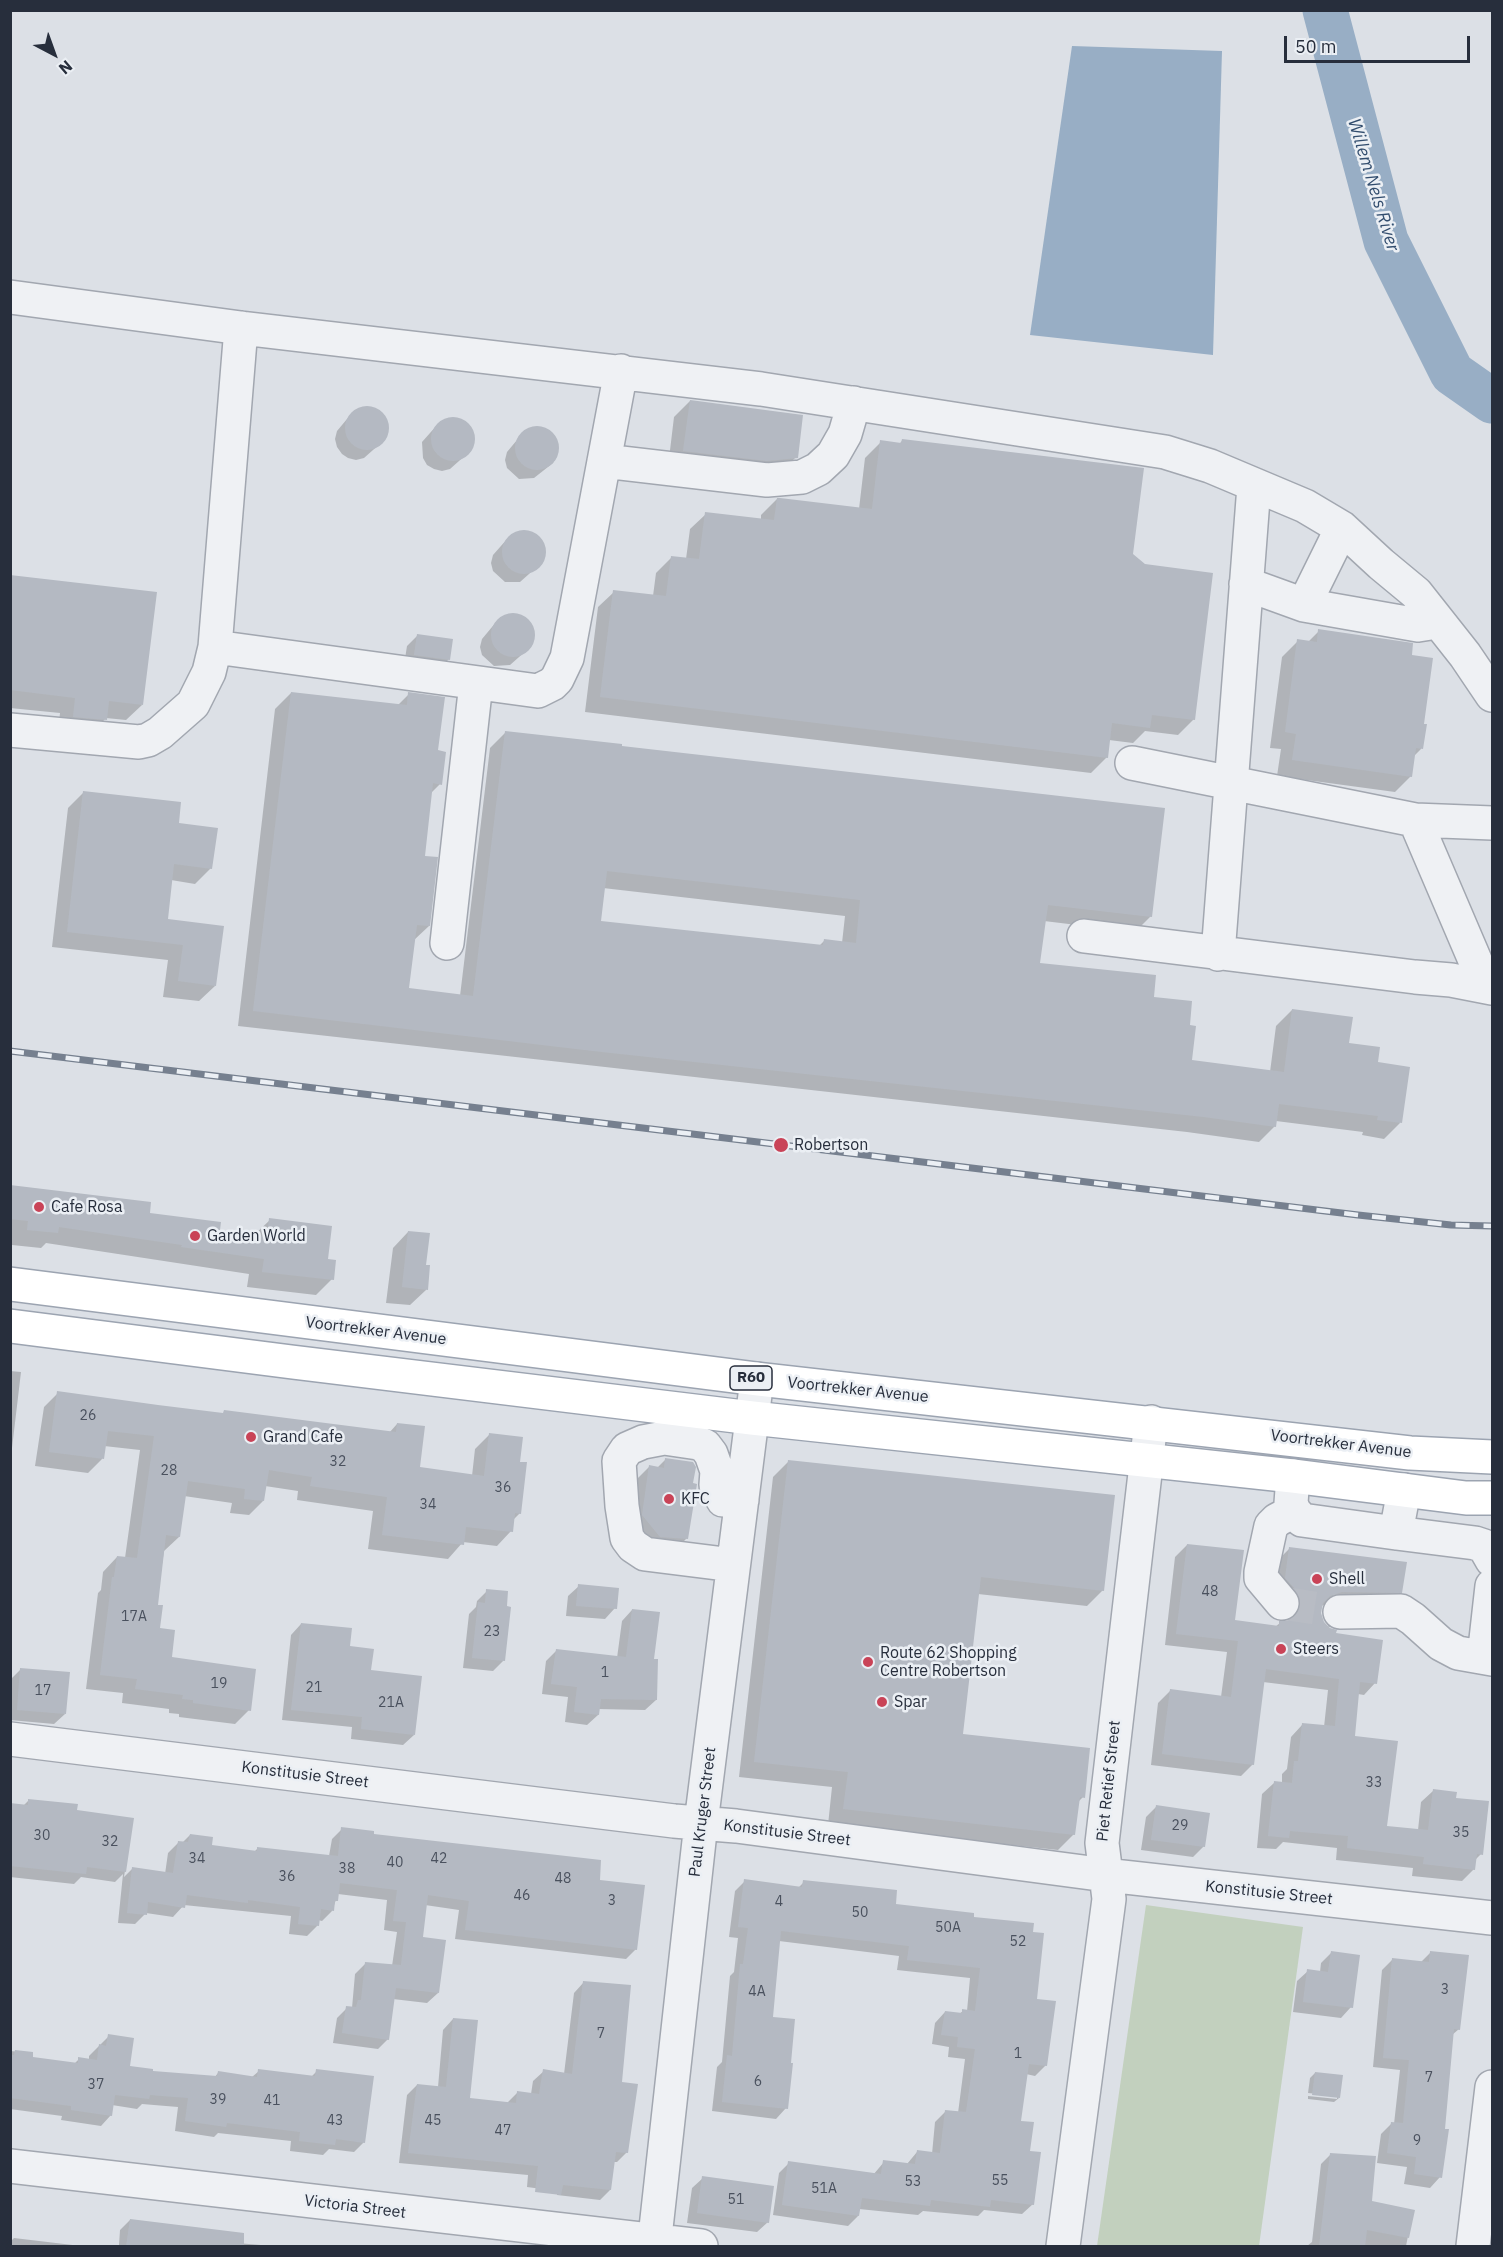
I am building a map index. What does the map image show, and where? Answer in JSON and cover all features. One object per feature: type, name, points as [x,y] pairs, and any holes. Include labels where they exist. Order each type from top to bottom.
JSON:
[{"type":"main road","name":"Voortrekker Avenue","points":[[10,1284],[757,1378],[1410,1453],[1492,1457]]},
{"type":"main road","points":[[10,1326],[752,1418],[1293,1476],[1466,1498],[1492,1497]]},
{"type":"street","points":[[10,297],[241,328],[621,371],[854,403],[1165,452],[1210,466],[1305,506],[1342,528],[1416,593],[1465,655],[1492,695]]},
{"type":"street","points":[[10,730],[139,742],[160,734],[193,704],[209,672],[215,648],[241,328]]},
{"type":"street","points":[[215,648],[538,691],[557,679],[567,658],[621,371]]},
{"type":"street","points":[[604,461],[767,480],[802,477],[818,470],[833,455],[845,434],[854,403]]},
{"type":"street","points":[[1218,954],[1254,486]]},
{"type":"street","points":[[1304,605],[1342,528]]},
{"type":"street","points":[[1246,584],[1304,605],[1418,625],[1437,622]]},
{"type":"street","points":[[447,943],[476,683]]},
{"type":"street","points":[[1132,763],[1415,820],[1492,823]]},
{"type":"street","points":[[1415,820],[1489,987]]},
{"type":"street","points":[[1084,936],[1415,978],[1450,980],[1489,987]]},
{"type":"street","name":"Paul Kruger Street","points":[[654,2244],[701,1823],[757,1378]]},
{"type":"street","name":"Piet Retief Street","points":[[1063,2247],[1109,1899],[1102,1843],[1151,1422]]},
{"type":"street","points":[[733,1565],[645,1554],[633,1546],[627,1538],[622,1506],[620,1461],[627,1449],[643,1442],[664,1438],[698,1443],[705,1446],[711,1454],[717,1471],[716,1485],[723,1500],[742,1500]]},
{"type":"street","points":[[1293,1476],[1291,1503],[1294,1511],[1302,1520],[1475,1543],[1484,1546],[1492,1560]]},
{"type":"street","points":[[1396,1533],[1404,1490]]},
{"type":"street","points":[[1282,1603],[1262,1578],[1261,1572],[1271,1526],[1294,1511]]},
{"type":"street","points":[[1340,1612],[1401,1611],[1441,1644],[1458,1653],[1488,1658],[1492,1586]]},
{"type":"street","name":"Konstitusie Street","points":[[10,1739],[1106,1875],[1492,1918]]},
{"type":"street","points":[[1473,2247],[1492,2087]]},
{"type":"street","name":"Victoria Street","points":[[10,2166],[654,2244],[701,2247]]},
{"type":"green space","points":[[1146,1905],[1303,1927],[1259,2246],[1097,2246]]},
{"type":"water","points":[[1072,46],[1222,51],[1213,355],[1030,335]]},
{"type":"building","points":[[690,400],[803,415],[798,458],[767,461],[683,451]]},
{"type":"building","points":[[367,406],[383,412],[389,428],[383,444],[367,450],[351,444],[345,428],[351,412]]},
{"type":"building","points":[[453,417],[469,423],[475,439],[469,455],[453,461],[437,455],[431,439],[437,423]]},
{"type":"building","points":[[537,426],[553,432],[559,448],[553,464],[537,470],[521,464],[515,448],[521,432]]},
{"type":"building","points":[[902,439],[1144,468],[1133,554],[1145,564],[1213,573],[1195,720],[1152,715],[1150,728],[1112,723],[1108,758],[600,697],[613,590],[666,596],[671,556],[699,559],[705,512],[774,520],[777,498],[872,509],[880,440],[901,443]]},
{"type":"building","points":[[524,530],[540,536],[546,552],[540,568],[524,574],[508,568],[502,552],[508,536]]},
{"type":"building","points":[[10,575],[157,592],[143,705],[109,701],[107,720],[73,717],[75,698],[10,690]]},
{"type":"building","points":[[513,613],[529,619],[535,635],[529,651],[513,657],[497,651],[491,635],[497,619]]},
{"type":"building","points":[[1318,629],[1413,643],[1412,655],[1433,658],[1423,749],[1416,748],[1412,777],[1292,760],[1296,734],[1285,732],[1297,639],[1317,642]]},
{"type":"building","points":[[417,634],[453,639],[450,660],[414,655]]},
{"type":"building","points":[[291,692],[407,705],[408,692],[445,697],[438,750],[446,752],[442,785],[433,783],[425,856],[438,857],[430,926],[417,925],[409,988],[473,996],[505,731],[1165,808],[1152,917],[1048,905],[1040,963],[1156,975],[1154,997],[1192,1001],[1190,1025],[1196,1026],[1192,1060],[1284,1072],[1292,1009],[1353,1017],[1349,1043],[1380,1047],[1378,1062],[1410,1067],[1402,1123],[1377,1120],[1378,1116],[1279,1104],[1276,1127],[1204,1117],[602,1052],[253,1011]],"holes":[[[607,871],[860,900],[856,943],[824,939],[823,945],[601,921]]]},
{"type":"building","points":[[83,791],[181,802],[179,823],[218,828],[212,869],[174,864],[168,919],[224,926],[216,986],[178,981],[183,945],[67,932]]},
{"type":"building","points":[[10,1185],[151,1202],[150,1213],[221,1222],[220,1230],[267,1237],[269,1218],[332,1226],[328,1259],[336,1260],[334,1280],[262,1272],[264,1259],[181,1247],[182,1245],[59,1227],[58,1233],[27,1230],[28,1221],[10,1219]]},
{"type":"building","points":[[408,1231],[430,1233],[426,1265],[430,1265],[428,1290],[402,1287]]},
{"type":"building","points":[[57,1391],[223,1413],[224,1410],[396,1432],[397,1423],[425,1426],[420,1467],[484,1476],[489,1433],[523,1437],[520,1462],[527,1462],[521,1514],[515,1513],[513,1532],[466,1527],[464,1545],[382,1535],[387,1497],[310,1486],[312,1477],[269,1470],[264,1501],[244,1499],[245,1489],[188,1481],[180,1537],[166,1535],[158,1605],[163,1605],[160,1628],[175,1630],[172,1657],[256,1669],[251,1711],[193,1703],[193,1700],[182,1699],[183,1695],[135,1689],[137,1679],[100,1675],[112,1577],[114,1577],[117,1556],[137,1558],[154,1436],[108,1431],[104,1459],[49,1452]]},
{"type":"building","name":"KFC","points":[[665,1458],[693,1462],[696,1467],[693,1483],[697,1484],[688,1539],[660,1537],[642,1515],[649,1465],[664,1468]]},
{"type":"building","name":"Route 62 Shopping Centre Robertson","points":[[788,1460],[1115,1495],[1104,1591],[981,1577],[963,1734],[1090,1748],[1085,1798],[1080,1797],[1075,1835],[843,1809],[848,1772],[754,1762]]},
{"type":"building","points":[[1187,1544],[1244,1550],[1235,1620],[1279,1626],[1279,1621],[1294,1618],[1300,1609],[1297,1591],[1285,1578],[1289,1547],[1407,1562],[1402,1593],[1342,1592],[1330,1596],[1323,1603],[1321,1613],[1324,1622],[1330,1628],[1337,1630],[1336,1633],[1383,1640],[1377,1684],[1360,1682],[1355,1736],[1398,1741],[1387,1826],[1428,1830],[1433,1789],[1457,1792],[1456,1798],[1489,1801],[1483,1855],[1477,1854],[1475,1870],[1423,1864],[1424,1857],[1347,1848],[1348,1836],[1290,1831],[1289,1838],[1268,1836],[1274,1781],[1292,1783],[1294,1761],[1298,1761],[1302,1723],[1335,1726],[1339,1679],[1266,1669],[1254,1765],[1162,1754],[1170,1689],[1231,1697],[1238,1641],[1176,1634]]},
{"type":"building","points":[[578,1584],[619,1588],[617,1609],[576,1606]]},
{"type":"building","points":[[486,1589],[508,1591],[507,1606],[511,1607],[505,1661],[472,1658],[478,1602],[485,1603]]},
{"type":"building","points":[[632,1609],[660,1612],[654,1659],[658,1659],[657,1700],[601,1699],[599,1715],[574,1712],[577,1687],[551,1684],[556,1649],[626,1657]]},
{"type":"building","points":[[301,1623],[352,1628],[350,1646],[374,1649],[371,1670],[422,1676],[415,1735],[361,1729],[362,1717],[291,1710]]},
{"type":"building","points":[[20,1668],[70,1672],[66,1714],[17,1710]]},
{"type":"building","points":[[28,1799],[78,1804],[77,1810],[134,1818],[126,1872],[87,1867],[86,1874],[10,1866],[10,1803],[28,1805]]},
{"type":"building","points":[[1156,1805],[1210,1813],[1205,1847],[1151,1840]]},
{"type":"building","points":[[341,1827],[374,1831],[374,1834],[601,1860],[600,1880],[645,1885],[637,1950],[465,1930],[469,1901],[428,1895],[423,1937],[446,1940],[439,1993],[396,1988],[389,2040],[342,2033],[346,2006],[356,2007],[358,2000],[361,2000],[365,1962],[401,1965],[406,1922],[393,1921],[397,1890],[340,1883],[338,1901],[335,1901],[334,1911],[321,1909],[319,1926],[298,1924],[300,1907],[187,1895],[185,1908],[148,1902],[147,1915],[127,1913],[132,1867],[173,1873],[178,1841],[188,1842],[190,1834],[213,1837],[212,1845],[257,1851],[257,1847],[338,1856]]},
{"type":"building","points":[[744,1879],[802,1887],[803,1880],[897,1890],[896,1904],[974,1913],[974,1917],[1034,1923],[1033,1932],[1044,1933],[1037,1999],[1056,2001],[1047,2066],[1029,2064],[1021,2121],[1034,2122],[1030,2151],[1041,2152],[1034,2205],[991,2200],[990,2207],[931,2200],[930,2206],[862,2198],[859,2216],[782,2205],[788,2161],[881,2174],[883,2160],[915,2164],[917,2150],[940,2153],[945,2110],[966,2112],[975,2049],[957,2047],[958,2037],[941,2035],[945,2011],[962,2013],[962,2009],[975,2011],[980,1968],[907,1960],[909,1946],[781,1931],[773,2017],[795,2019],[788,2109],[722,2102],[727,2055],[732,2056],[740,1964],[743,1964],[748,1928],[738,1927]]},
{"type":"building","points":[[1331,1951],[1360,1955],[1353,2008],[1303,2002],[1307,1969],[1328,1972]]},
{"type":"building","points":[[1430,1951],[1469,1955],[1460,2030],[1454,2029],[1445,2129],[1449,2129],[1442,2178],[1414,2174],[1416,2157],[1387,2153],[1391,2122],[1403,2123],[1409,2060],[1383,2058],[1392,1958],[1429,1962]]},
{"type":"building","points":[[583,1981],[631,1985],[622,2082],[638,2084],[628,2153],[616,2152],[611,2190],[563,2185],[561,2195],[535,2192],[538,2166],[408,2153],[417,2084],[446,2087],[453,2018],[478,2020],[470,2098],[516,2103],[517,2091],[539,2094],[543,2069],[572,2074]]},
{"type":"building","points":[[108,2034],[134,2038],[130,2066],[153,2069],[153,2071],[217,2076],[218,2071],[257,2077],[258,2069],[315,2076],[316,2069],[374,2076],[365,2143],[336,2139],[335,2145],[299,2141],[300,2132],[227,2123],[226,2127],[185,2121],[188,2098],[150,2095],[149,2099],[115,2095],[112,2116],[71,2110],[71,2106],[10,2098],[10,2055],[14,2055],[15,2050],[33,2052],[33,2057],[78,2063],[78,2057],[97,2060],[99,2044],[106,2046]]},
{"type":"building","points":[[1315,2072],[1343,2075],[1340,2098],[1312,2095]]},
{"type":"building","points":[[1330,2153],[1376,2156],[1372,2201],[1415,2210],[1409,2238],[1367,2230],[1365,2247],[1319,2247]]},
{"type":"building","points":[[702,2176],[774,2186],[769,2223],[697,2213]]},
{"type":"building","points":[[130,2219],[244,2233],[244,2247],[126,2247]]},
{"type":"waterway","name":"Willem Nels River","points":[[1325,10],[1386,241],[1452,373],[1492,401]]},
{"type":"tunnel","points":[[1282,1603],[1340,1612]]},
{"type":"railway","points":[[10,1051],[1358,1215],[1451,1225],[1492,1226]]},
{"type":"place","name":"Robertson","points":[[781,1145]]},
{"type":"place","name":"Cafe Rosa","points":[[39,1207]]},
{"type":"place","name":"Garden World","points":[[195,1236]]},
{"type":"place","name":"Grand Cafe","points":[[251,1437]]},
{"type":"place","name":"KFC","points":[[669,1499]]},
{"type":"place","name":"Shell","points":[[1317,1579]]},
{"type":"place","name":"Steers","points":[[1281,1649]]},
{"type":"place","name":"Route 62 Shopping Centre Robertson","points":[[868,1662]]},
{"type":"place","name":"Spar","points":[[882,1702]]}]
